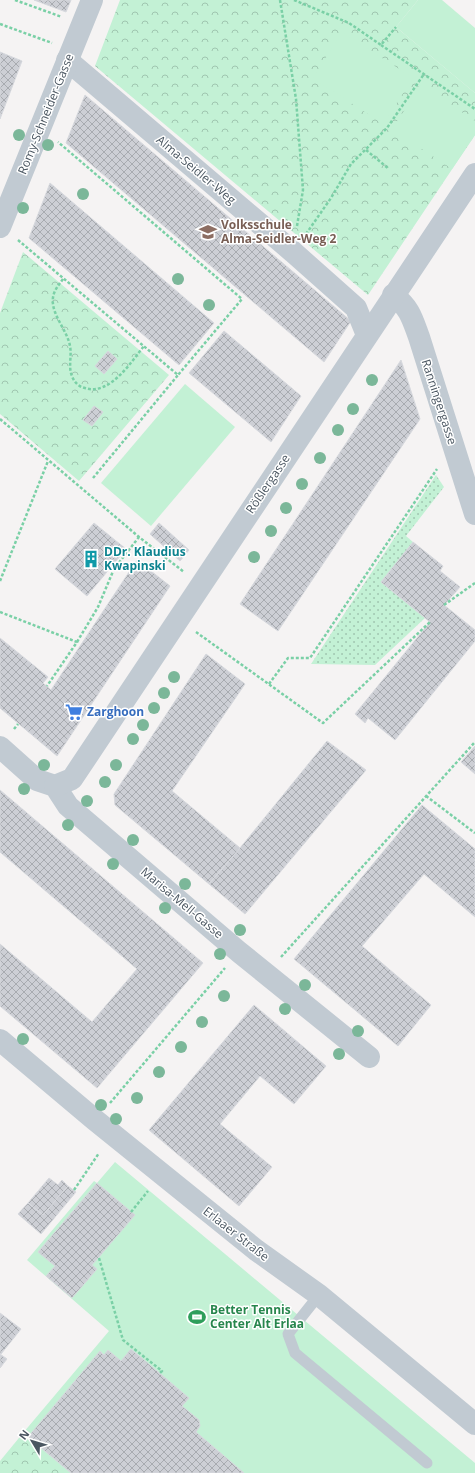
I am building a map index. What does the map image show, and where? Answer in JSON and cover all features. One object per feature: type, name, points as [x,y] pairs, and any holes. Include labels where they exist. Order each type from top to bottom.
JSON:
[{"type":"street","name":"Romy-Schneider-Gasse","points":[[0,227],[92,0]]},
{"type":"street","name":"Alma-Seidler-Weg","points":[[69,55],[356,308],[367,335]]},
{"type":"street","name":"Rößlergasse","points":[[55,786],[72,779],[475,174]]},
{"type":"street","name":"Ranningergasse","points":[[393,296],[402,302],[409,310],[419,337],[475,514]]},
{"type":"street","points":[[0,747],[37,780],[55,786]]},
{"type":"street","name":"Marisa-Mell-Gasse","points":[[55,786],[68,806],[239,952],[369,1058]]},
{"type":"street","name":"Erlaaer Straße","points":[[0,1040],[95,1120],[256,1250],[318,1295],[475,1424]]},
{"type":"lane","points":[[318,1295],[288,1334],[295,1352],[427,1463]]},
{"type":"path","points":[[15,0],[82,25]]},
{"type":"path","points":[[280,0],[296,99],[303,190],[293,252]]},
{"type":"path","points":[[294,0],[349,23],[475,109]]},
{"type":"path","points":[[0,24],[69,55]]},
{"type":"path","points":[[381,45],[396,27]]},
{"type":"path","points":[[293,252],[331,198],[351,164],[387,128],[424,74]]},
{"type":"path","points":[[40,127],[242,299],[93,478]]},
{"type":"path","points":[[366,150],[389,169]]},
{"type":"path","points":[[0,227],[178,375]]},
{"type":"path","points":[[63,279],[55,289],[53,302],[59,322],[68,337],[71,352],[71,374],[78,385],[90,389],[100,388],[112,382],[122,373],[144,346]]},
{"type":"path","points":[[0,419],[139,537],[201,585]]},
{"type":"path","points":[[269,684],[288,658],[310,658],[453,445]]},
{"type":"path","points":[[0,581],[48,460]]},
{"type":"path","points":[[47,686],[77,642],[98,607],[114,569],[139,537]]},
{"type":"path","points":[[444,605],[475,583]]},
{"type":"path","points":[[0,612],[77,642]]},
{"type":"path","points":[[178,619],[323,722],[430,622]]},
{"type":"path","points":[[266,974],[475,742]]},
{"type":"path","points":[[426,796],[475,833]]},
{"type":"path","points":[[95,1120],[239,952]]},
{"type":"path","points":[[74,1190],[101,1150],[114,1135]]},
{"type":"path","points":[[131,1212],[163,1174]]},
{"type":"path","points":[[99,1258],[123,1340],[162,1371],[160,1373]]},
{"type":"green space","points":[[120,0],[418,0],[396,27],[475,93],[475,135],[368,295],[95,66]]},
{"type":"green space","points":[[418,0],[442,0],[475,28],[475,93],[396,27]]},
{"type":"green space","points":[[342,32],[413,78],[383,124],[313,78]]},
{"type":"green space","points":[[421,85],[475,121],[475,135],[452,169],[392,129]]},
{"type":"green space","points":[[23,252],[169,375],[79,481],[0,414],[0,313]]},
{"type":"green space","points":[[185,384],[235,427],[151,526],[101,483]]},
{"type":"green space","points":[[436,475],[444,487],[406,536],[413,542],[381,582],[425,618],[375,665],[311,664]]},
{"type":"green space","name":"Better Tennis Center Alt Erlaa","points":[[115,1162],[475,1463],[475,1473],[71,1473],[23,1433],[109,1331],[27,1260],[94,1181],[97,1183]]},
{"type":"green space","points":[[23,1433],[71,1473],[0,1473],[0,1461]]},
{"type":"building","points":[[34,0],[71,0],[66,12]]},
{"type":"building","points":[[0,52],[22,61],[0,119]]},
{"type":"building","name":"Volksschule Alma-Seidler-Weg 2","points":[[85,95],[351,321],[324,362],[66,143]]},
{"type":"building","points":[[50,183],[214,323],[179,365],[29,238]]},
{"type":"building","points":[[224,331],[301,396],[271,442],[189,373]]},
{"type":"building","points":[[108,351],[117,359],[104,374],[95,366]]},
{"type":"building","points":[[401,360],[420,419],[278,631],[240,604]]},
{"type":"building","points":[[94,406],[103,412],[92,426],[83,420]]},
{"type":"building","name":"DDr. Klaudius Kwapinski","points":[[94,523],[126,549],[87,596],[55,569]]},
{"type":"building","points":[[159,523],[189,550],[180,561],[150,534]]},
{"type":"building","points":[[413,542],[443,566],[440,571],[460,587],[444,605],[475,630],[475,641],[395,740],[368,718],[365,723],[355,714],[430,622],[381,582]]},
{"type":"building","points":[[137,560],[170,586],[57,756],[0,708],[0,638],[48,677],[43,683],[51,690]]},
{"type":"building","points":[[206,654],[245,684],[172,791],[240,848],[209,884],[115,805],[114,794]]},
{"type":"building","points":[[327,741],[366,770],[245,914],[209,884]]},
{"type":"building","points":[[475,746],[475,774],[461,762]]},
{"type":"building","points":[[0,790],[203,963],[97,1088],[0,1006],[0,944],[92,1022],[137,969],[0,852]]},
{"type":"building","points":[[422,805],[475,849],[475,917],[424,874],[362,946],[431,1005],[398,1046],[294,959]]},
{"type":"building","points":[[254,1005],[326,1066],[294,1104],[260,1076],[220,1124],[272,1167],[239,1206],[149,1130]]},
{"type":"building","points":[[49,1178],[58,1185],[62,1180],[68,1186],[43,1215],[28,1203]]},
{"type":"building","points":[[97,1183],[135,1215],[92,1265],[97,1269],[72,1298],[46,1276],[55,1266],[38,1252]]},
{"type":"building","points":[[68,1186],[76,1192],[41,1234],[18,1214],[28,1203],[43,1215]]},
{"type":"building","points":[[0,1313],[21,1329],[1,1354],[0,1354]]},
{"type":"building","points":[[131,1349],[189,1398],[182,1406],[199,1420],[200,1426],[196,1432],[244,1473],[71,1473],[28,1437],[100,1351],[104,1355],[108,1350],[121,1361]]},
{"type":"building","points":[[0,1354],[7,1359],[0,1368]]},
{"type":"place","name":"Volksschule Alma-Seidler-Weg 2","points":[[208,232]]},
{"type":"place","name":"DDr. Klaudius Kwapinski","points":[[91,559]]},
{"type":"place","name":"Zarghoon","points":[[74,712]]},
{"type":"place","name":"Better Tennis Center Alt Erlaa","points":[[197,1317]]}]
